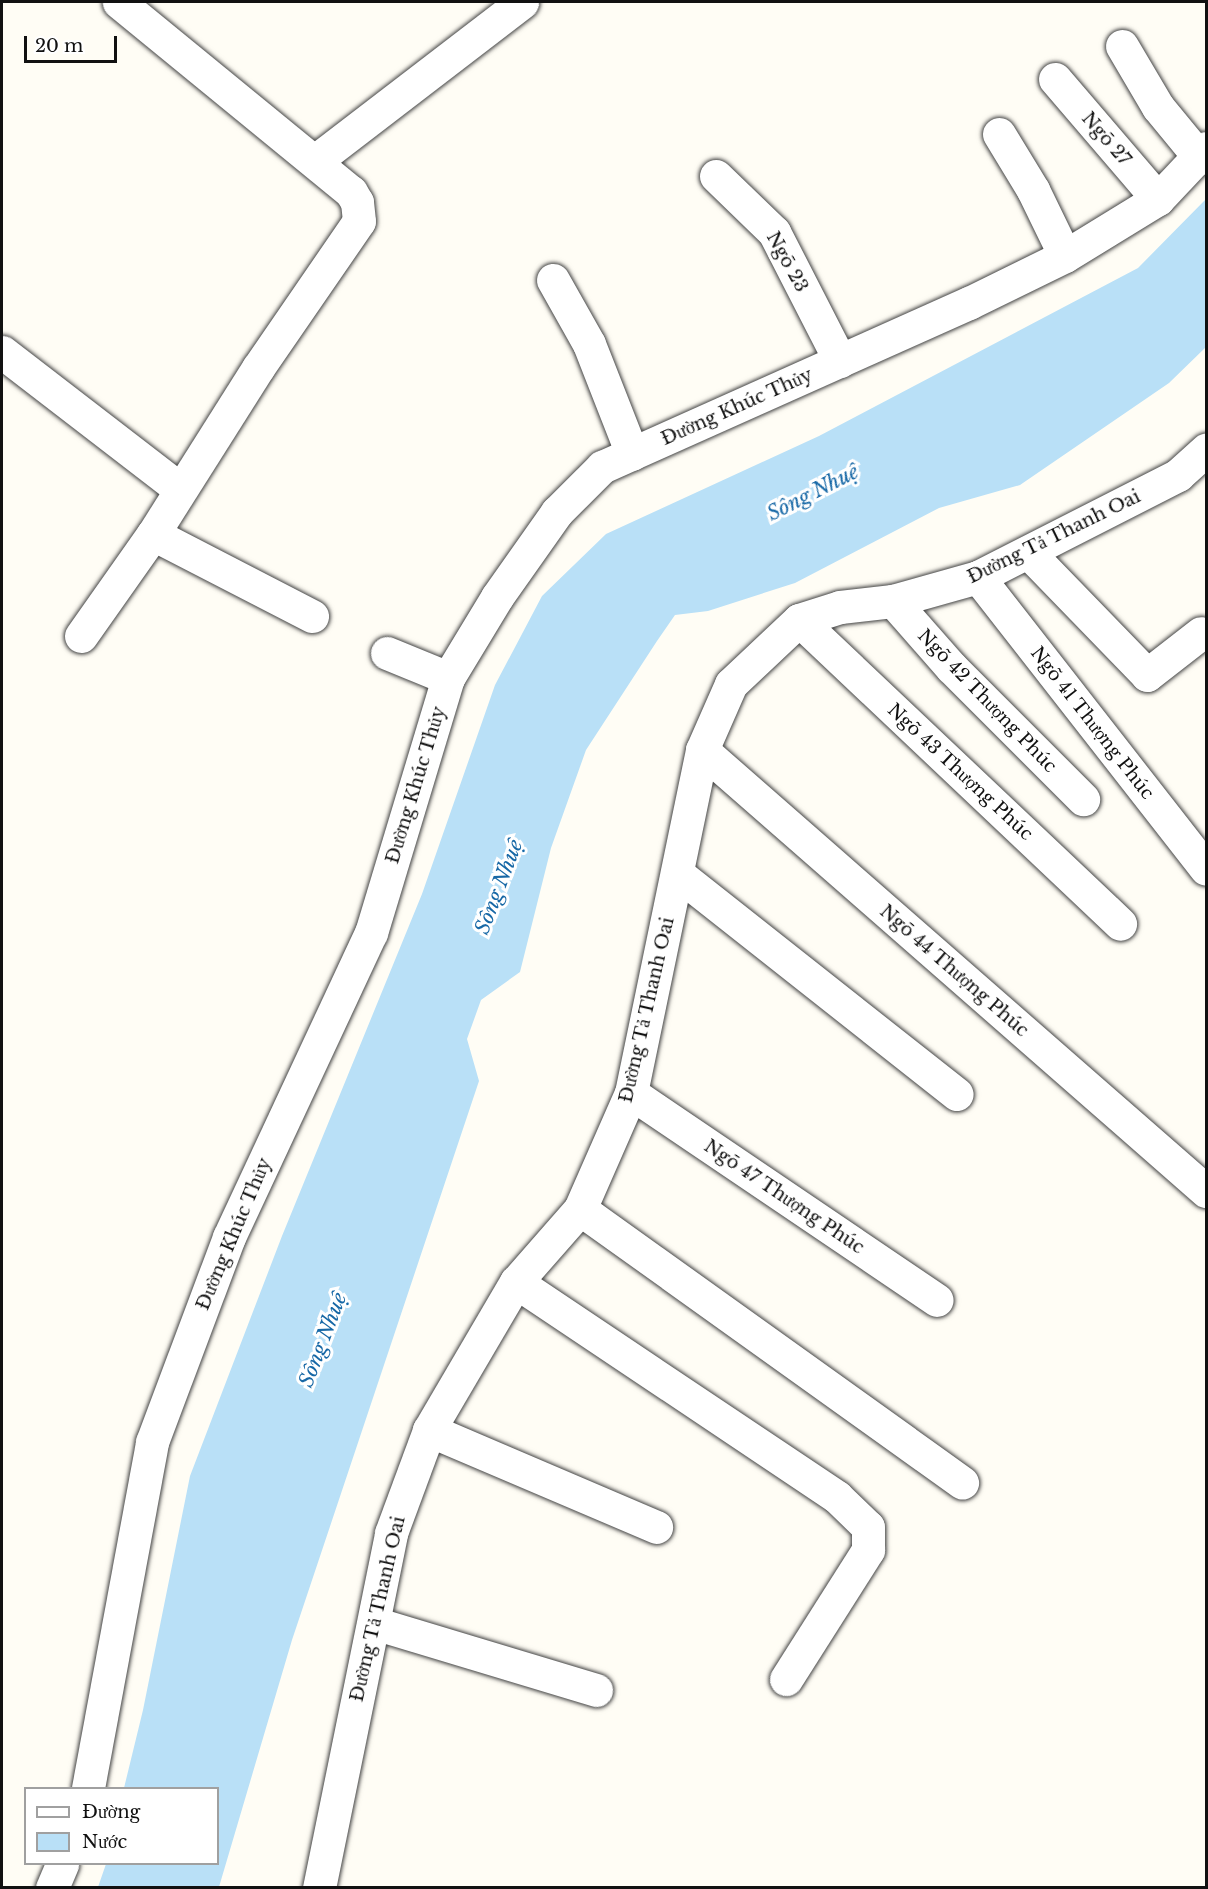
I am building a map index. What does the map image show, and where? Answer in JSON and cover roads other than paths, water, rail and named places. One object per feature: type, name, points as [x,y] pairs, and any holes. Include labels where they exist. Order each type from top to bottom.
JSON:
[{"type":"street","points":[[81,636],[153,534],[180,489],[359,221],[357,202],[351,192],[119,2]]},
{"type":"street","points":[[315,161],[522,2]]},
{"type":"street","points":[[1122,46],[1158,107],[1203,153]]},
{"type":"street","name":"Ngõ 27","points":[[1054,79],[1158,199]]},
{"type":"street","points":[[999,134],[1033,190],[1065,256]]},
{"type":"street","name":"Đường Khúc Thủy","points":[[88,1787],[152,1442],[229,1237],[371,933],[448,678],[497,597],[557,512],[602,467],[969,303],[1065,256],[1158,199],[1203,153]]},
{"type":"street","name":"Ngõ 23","points":[[716,176],[774,232],[840,361]]},
{"type":"street","points":[[553,280],[589,344],[632,454]]},
{"type":"street","points":[[2,352],[180,489]]},
{"type":"street","name":"Đường Tả Thanh Oai","points":[[319,1887],[392,1533],[429,1430],[516,1282],[580,1209],[632,1093],[702,750],[731,684],[799,620],[840,607],[893,601],[978,577],[1178,475],[1206,450]]},
{"type":"street","points":[[153,534],[312,616]]},
{"type":"street","points":[[1028,552],[1147,675],[1200,633]]},
{"type":"street","name":"Ngõ 41 Thượng Phúc","points":[[978,577],[1206,869]]},
{"type":"street","name":"Ngõ 42 Thượng Phúc","points":[[893,601],[951,667],[1083,799]]},
{"type":"street","name":"Ngõ 43 Thượng Phúc","points":[[799,620],[1120,924]]},
{"type":"street","points":[[387,652],[448,678]]},
{"type":"street","name":"Ngõ 44 Thượng Phúc","points":[[702,750],[1206,1191]]},
{"type":"street","points":[[678,874],[957,1094]]},
{"type":"street","name":"Ngõ 47 Thượng Phúc","points":[[632,1093],[937,1300]]},
{"type":"street","points":[[580,1209],[962,1482]]},
{"type":"street","points":[[516,1282],[837,1497],[868,1527],[870,1536],[868,1550],[786,1679]]},
{"type":"street","points":[[429,1430],[656,1527]]},
{"type":"street","points":[[374,1623],[596,1690]]},
{"type":"street","points":[[52,1887],[61,1865]]},
{"type":"water","name":"Sông Nhuệ","points":[[1206,199],[1206,347],[1169,383],[1020,485],[939,508],[795,583],[708,611],[675,615],[586,750],[551,848],[520,972],[481,1000],[467,1039],[479,1081],[292,1640],[219,1887],[98,1887],[106,1865],[219,1865],[219,1787],[124,1787],[143,1710],[190,1476],[282,1236],[422,894],[495,685],[542,596],[606,534],[819,436],[1138,268]]}]
